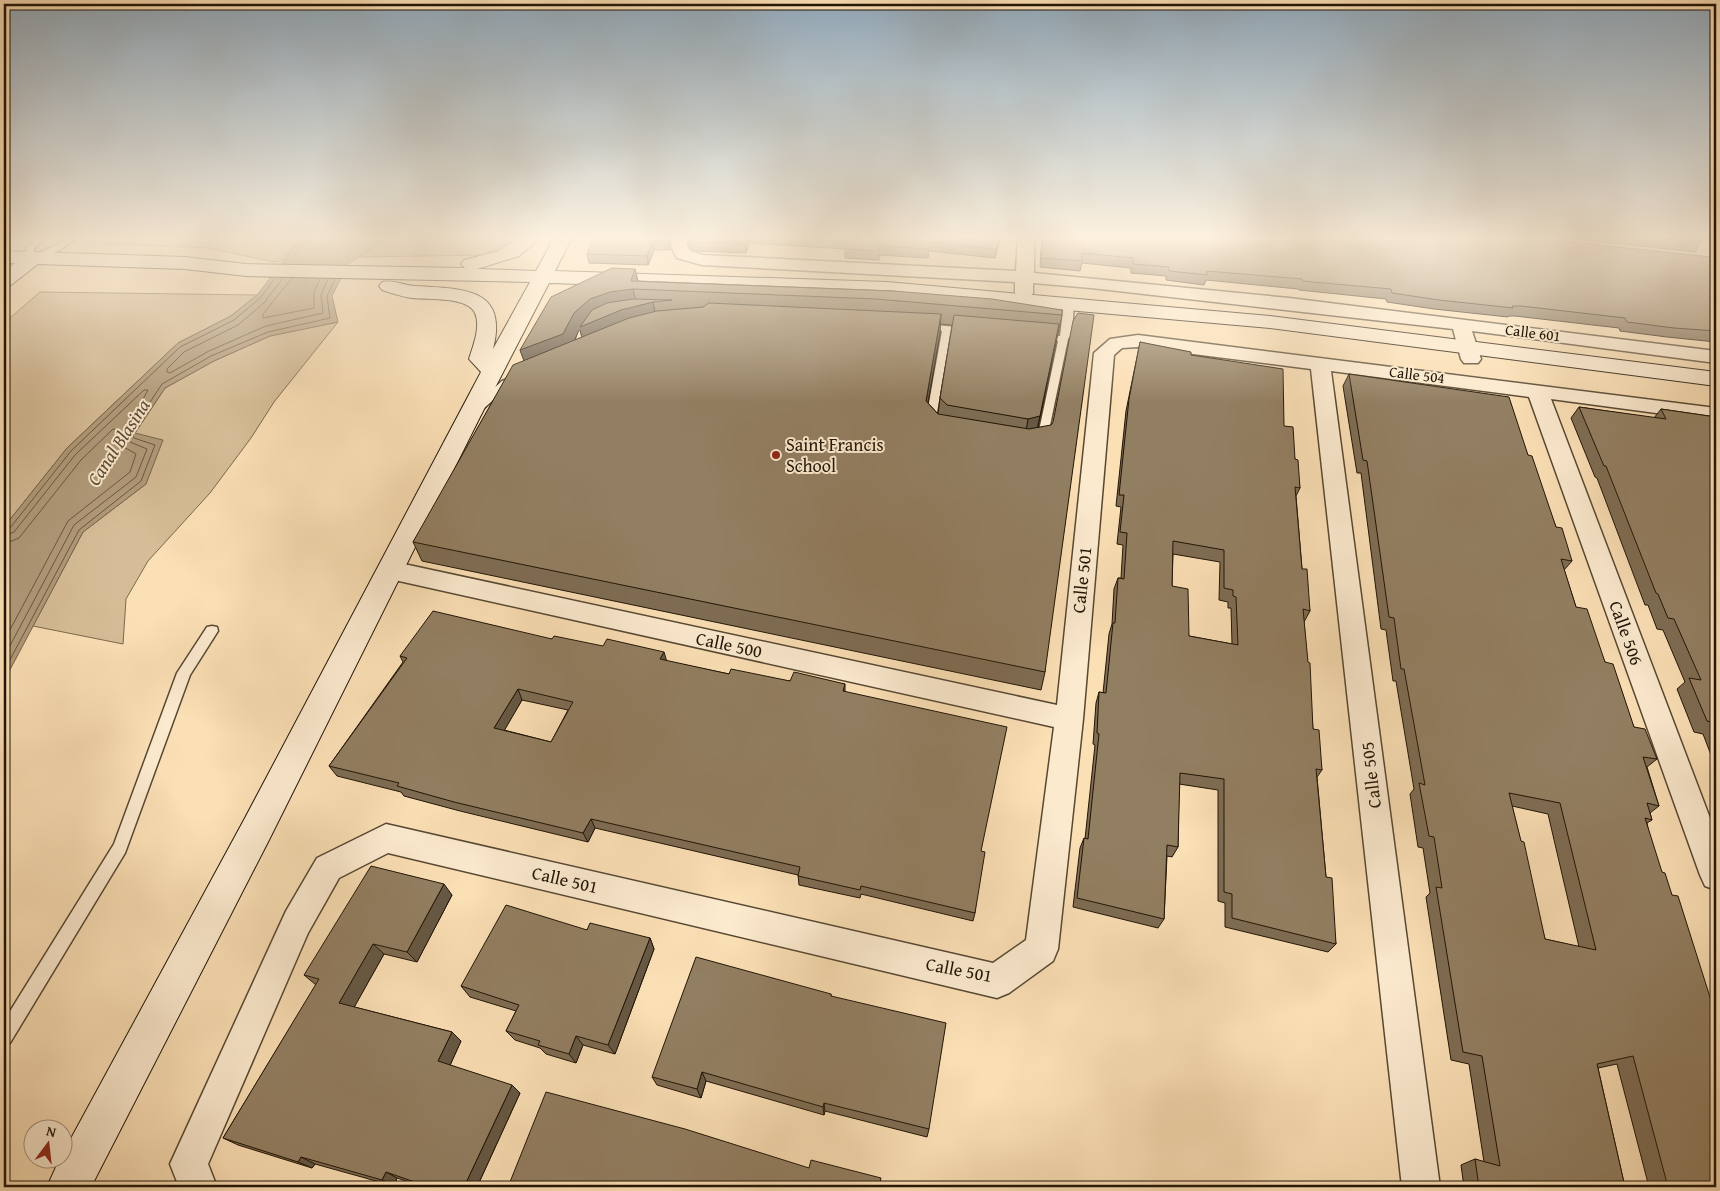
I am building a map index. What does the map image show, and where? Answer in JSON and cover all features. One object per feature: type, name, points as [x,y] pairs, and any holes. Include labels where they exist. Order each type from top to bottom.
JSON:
[{"type":"street","points":[[414,292],[463,297],[477,304],[485,312],[487,326],[480,359],[493,372]]},
{"type":"street","points":[[68,1187],[257,829],[468,417],[535,292]]},
{"type":"street","points":[[723,292],[1023,305],[1069,309],[1268,335],[1716,378]]},
{"type":"street","points":[[1023,305],[1024,292]]},
{"type":"street","name":"Calle 601","points":[[1177,292],[1461,324],[1716,357]]},
{"type":"street","points":[[1461,324],[1469,353]]},
{"type":"street","name":"Calle 504","points":[[1116,343],[1138,342],[1320,363],[1716,414]]},
{"type":"street","name":"Calle 501","points":[[198,1187],[188,1164],[297,922],[328,868],[386,838],[997,981],[1041,950],[1069,719],[1104,353],[1116,343]]},
{"type":"street","points":[[1469,353],[1716,391]]},
{"type":"street","name":"Calle 505","points":[[1320,363],[1421,1187]]},
{"type":"street","name":"Calle 506","points":[[1537,390],[1716,875]]},
{"type":"street","name":"Calle 500","points":[[390,570],[1069,719]]},
{"type":"lane","points":[[1034,441],[1043,440],[1063,339],[1067,334],[1069,309]]},
{"type":"lane","points":[[911,326],[975,332]]},
{"type":"lane","points":[[941,429],[931,419],[947,329]]},
{"type":"lane","points":[[1024,336],[1063,339]]},
{"type":"lane","points":[[468,417],[506,382],[523,376]]},
{"type":"lane","points":[[4,1037],[120,848],[184,674],[212,631]]},
{"type":"shaded area","points":[[40,292],[257,295],[231,316],[178,343],[67,448],[4,527],[4,323]]},
{"type":"shaded area","points":[[338,322],[274,402],[251,438],[210,493],[148,561],[126,599],[123,644],[33,626],[83,532],[146,484],[135,433],[165,388],[214,361],[270,336]]},
{"type":"water","name":"Canal Blasina","points":[[260,292],[334,292],[332,296],[338,322],[270,336],[214,361],[165,388],[135,433],[163,440],[146,484],[83,532],[4,681],[4,527],[67,448],[178,343],[231,316]]},
{"type":"building","points":[[562,292],[613,292],[590,299],[574,313],[563,334],[520,350],[551,297]]},
{"type":"building","points":[[696,292],[900,292],[992,299],[1062,310],[1062,315],[876,299]]},
{"type":"building","points":[[1716,292],[1716,331],[1627,322],[1625,318],[1521,306],[1512,306],[1513,308],[1392,293]]},
{"type":"building","points":[[633,299],[672,300],[653,302],[621,310],[580,327],[592,310],[607,303]]},
{"type":"building","name":"Saint Francis School","points":[[709,303],[941,314],[926,401],[938,414],[1029,429],[1051,425],[1053,422],[1073,321],[1078,313],[1094,315],[1045,672],[413,542],[513,365],[629,318],[657,311],[703,307]]},
{"type":"building","points":[[954,315],[1059,324],[1040,416],[1028,419],[947,405],[940,398]]},
{"type":"building","points":[[1140,342],[1191,352],[1191,355],[1283,369],[1284,426],[1293,427],[1295,459],[1298,460],[1300,488],[1295,487],[1302,569],[1307,569],[1310,611],[1303,609],[1308,662],[1310,663],[1313,729],[1319,730],[1322,770],[1316,769],[1326,877],[1332,878],[1336,944],[1232,918],[1232,894],[1224,892],[1224,779],[1180,773],[1178,847],[1167,845],[1164,919],[1077,898],[1084,838],[1088,839],[1099,734],[1097,733],[1099,692],[1106,693],[1113,623],[1115,623],[1118,578],[1124,579],[1127,533],[1120,532],[1124,495],[1119,495],[1129,399]],"holes":[[[1173,541],[1224,550],[1224,588],[1233,590],[1233,596],[1236,597],[1238,645],[1189,636],[1188,589],[1172,586]]]},
{"type":"building","points":[[1349,374],[1509,397],[1528,455],[1532,456],[1556,527],[1562,528],[1572,561],[1561,559],[1576,607],[1587,609],[1605,662],[1613,664],[1634,727],[1645,729],[1657,759],[1643,757],[1659,806],[1647,803],[1652,820],[1645,818],[1662,872],[1665,873],[1672,895],[1678,896],[1716,1016],[1716,1187],[1668,1187],[1633,1056],[1597,1064],[1625,1187],[1479,1187],[1475,1159],[1500,1166],[1482,1056],[1463,1052],[1436,887],[1442,888],[1434,837],[1429,836],[1419,783],[1425,785],[1404,669],[1401,669],[1394,618],[1389,617],[1367,461],[1363,460]],"holes":[[[1509,793],[1560,803],[1596,950],[1545,939],[1524,842],[1521,841]]]},
{"type":"building","points":[[1579,407],[1666,419],[1661,409],[1716,417],[1716,723],[1707,721],[1689,678],[1701,680],[1674,619],[1668,618],[1656,593],[1606,466],[1604,466]]},
{"type":"building","points":[[433,611],[552,639],[554,636],[603,646],[607,639],[664,652],[660,659],[729,674],[731,669],[790,681],[794,672],[845,684],[843,691],[1007,727],[981,851],[985,852],[975,913],[861,886],[860,890],[798,876],[800,867],[591,819],[583,833],[454,802],[397,786],[399,783],[329,766],[407,658],[400,656]],"holes":[[[518,689],[573,702],[551,742],[494,728]]]},
{"type":"building","points":[[371,866],[444,884],[407,952],[373,944],[339,1003],[452,1032],[438,1061],[512,1085],[464,1187],[429,1187],[386,1172],[382,1180],[301,1157],[298,1162],[223,1138],[319,979],[304,975]]},
{"type":"building","points":[[506,905],[587,930],[590,923],[650,938],[608,1045],[576,1036],[569,1054],[538,1045],[540,1041],[506,1031],[519,1005],[461,986]]},
{"type":"building","points":[[696,957],[831,994],[831,996],[946,1023],[929,1129],[824,1103],[823,1107],[702,1072],[697,1089],[652,1077]]},
{"type":"building","points":[[546,1092],[685,1129],[809,1168],[811,1160],[881,1178],[879,1187],[508,1187]]},
{"type":"place","name":"Saint Francis School","points":[[776,455]]}]
